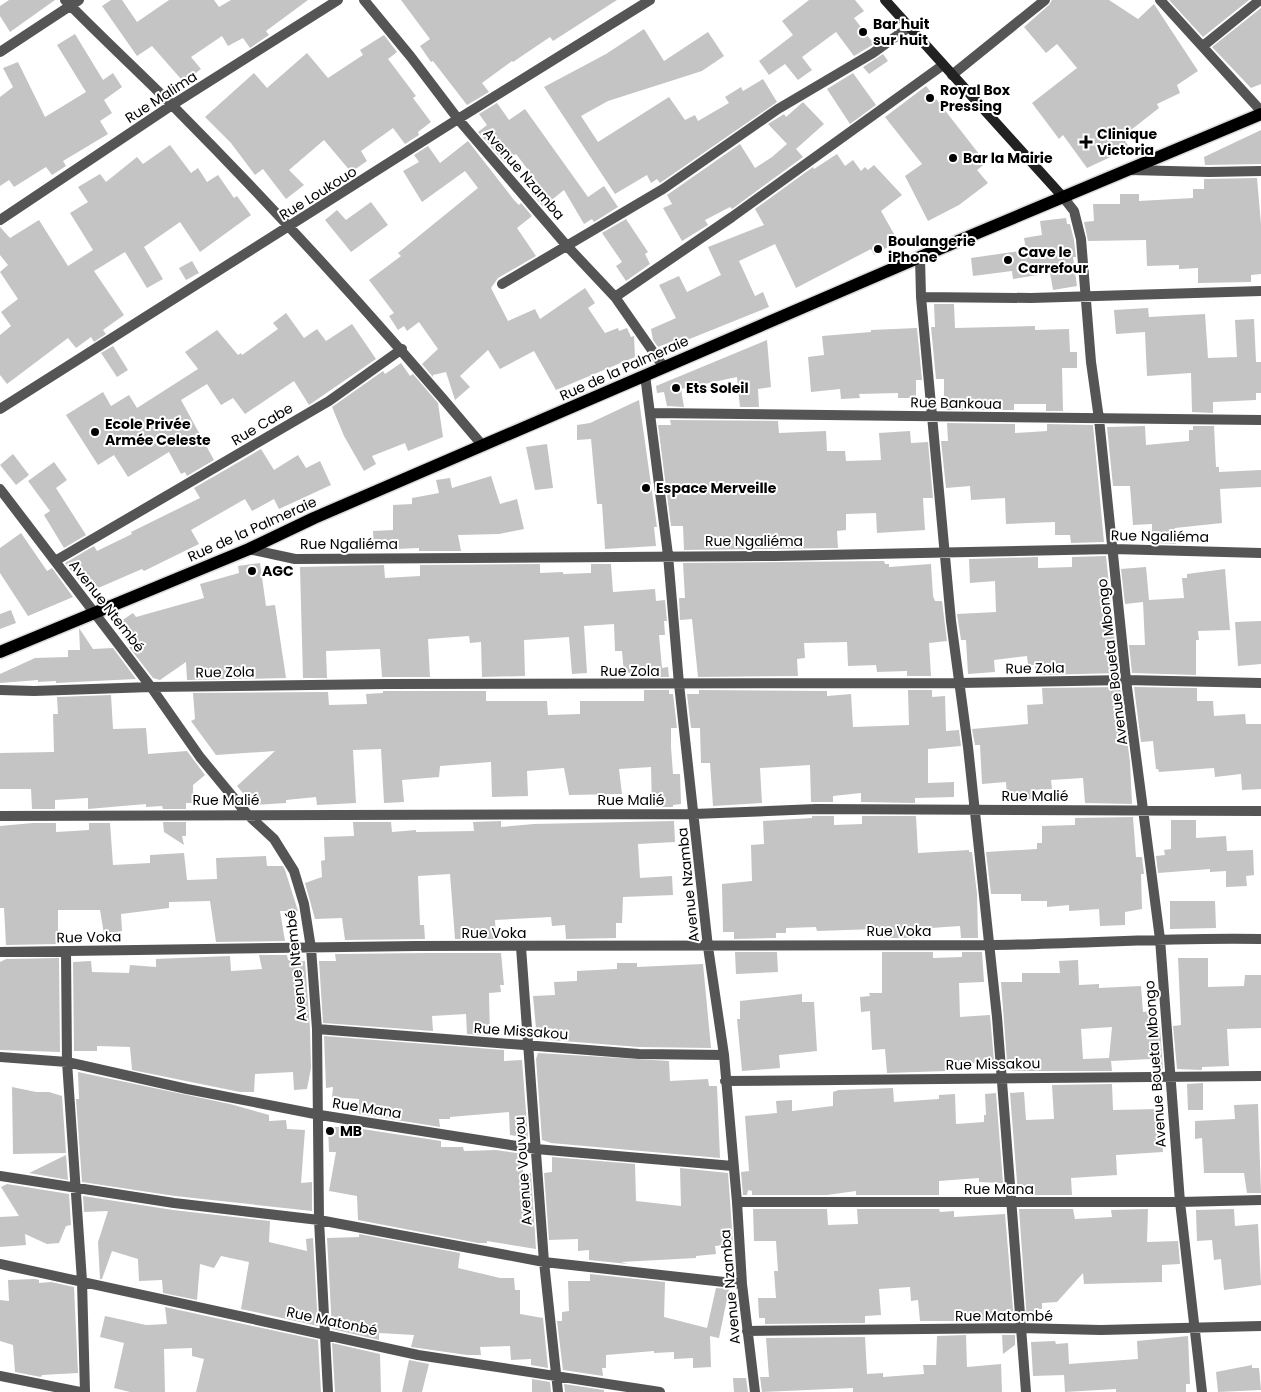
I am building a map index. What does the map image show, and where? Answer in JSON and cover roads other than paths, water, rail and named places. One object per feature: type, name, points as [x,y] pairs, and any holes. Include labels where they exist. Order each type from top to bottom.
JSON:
[{"type":"main road","name":"Rue de la Palmeraie","points":[[0,652],[249,549],[314,518],[483,446],[662,366],[1261,113]]},
{"type":"street","name":"Rue Malima","points":[[0,220],[172,105],[338,0]]},
{"type":"street","name":"Avenue Nzamba","points":[[364,0],[412,57],[458,118],[567,246],[615,297],[662,366]]},
{"type":"street","name":"Rue Loukouo","points":[[0,409],[135,322],[290,227],[458,118],[650,0]]},
{"type":"street","name":"Avenue Boueta Mbongo","points":[[884,0],[1063,197],[1074,211],[1081,239],[1085,296],[1126,680],[1160,939],[1180,1202],[1202,1392]]},
{"type":"street","points":[[952,75],[1045,0]]},
{"type":"street","points":[[1160,0],[1261,113]]},
{"type":"street","points":[[1203,46],[1260,0]]},
{"type":"street","points":[[0,52],[71,2],[290,227],[402,349],[483,446]]},
{"type":"street","points":[[502,284],[663,189],[778,109],[873,53],[909,28]]},
{"type":"street","points":[[615,297],[732,217],[943,65]]},
{"type":"street","points":[[1127,170],[1209,172],[1261,170]]},
{"type":"street","points":[[920,257],[921,296],[945,552],[1001,1077],[1026,1392]]},
{"type":"street","points":[[921,296],[1085,296],[1261,291]]},
{"type":"street","name":"Rue Cabe","points":[[55,561],[329,400],[402,349]]},
{"type":"street","name":"Avenue Nzamba","points":[[645,375],[668,555],[679,684],[708,947],[724,1055],[742,1284],[755,1392]]},
{"type":"street","name":"Rue Bankoua","points":[[650,413],[1261,420]]},
{"type":"street","name":"Avenue Ntembé","points":[[0,489],[151,687],[200,757],[246,814],[274,839],[294,871],[304,904],[317,1028],[320,1114],[319,1220],[328,1392]]},
{"type":"street","name":"Rue Ngaliéma","points":[[249,549],[295,559],[668,555],[775,556],[1113,550],[1261,552]]},
{"type":"street","name":"Rue Zola","points":[[0,690],[34,691],[151,687],[959,683],[1126,680],[1261,683]]},
{"type":"street","name":"Rue Malié","points":[[0,816],[694,814],[816,809],[1261,811]]},
{"type":"street","name":"Rue Voka","points":[[0,952],[310,948],[708,947],[846,944],[988,945],[1074,944],[1160,939],[1261,939]]},
{"type":"street","name":"Avenue Vouvou","points":[[521,947],[544,1262],[558,1392]]},
{"type":"street","points":[[66,951],[67,1062],[82,1280],[86,1392]]},
{"type":"street","name":"Rue Missakou","points":[[317,1028],[640,1054],[724,1055]]},
{"type":"street","name":"Rue Mana","points":[[0,1057],[67,1062],[187,1089],[320,1114],[536,1148],[733,1166]]},
{"type":"street","name":"Rue Missakou","points":[[725,1081],[1261,1076]]},
{"type":"street","points":[[0,1176],[76,1189],[319,1220],[544,1262],[742,1284]]},
{"type":"street","name":"Rue Mana","points":[[737,1202],[1180,1202],[1261,1200]]},
{"type":"street","name":"Rue Matonbé","points":[[0,1264],[82,1280],[418,1355],[660,1392]]},
{"type":"street","name":"Rue Matombé","points":[[747,1331],[1020,1328],[1196,1329],[1261,1326]]},
{"type":"street","points":[[0,1376],[80,1392]]},
{"type":"place","name":"Bar huit sur huit","points":[[863,32]]},
{"type":"place","name":"Royal Box Pressing","points":[[930,98]]},
{"type":"place","name":"Clinique Victoria","points":[[1086,142]]},
{"type":"place","name":"Bar la Mairie","points":[[953,158]]},
{"type":"place","name":"Boulangerie iPhone","points":[[878,249]]},
{"type":"place","name":"Cave le Carrefour","points":[[1008,260]]},
{"type":"place","name":"Ets Soleil","points":[[676,388]]},
{"type":"place","name":"Ecole Privée Armée Celeste","points":[[95,432]]},
{"type":"place","name":"Espace Merveille","points":[[646,488]]},
{"type":"place","name":"AGC","points":[[252,571]]},
{"type":"place","name":"MB","points":[[330,1131]]}]
